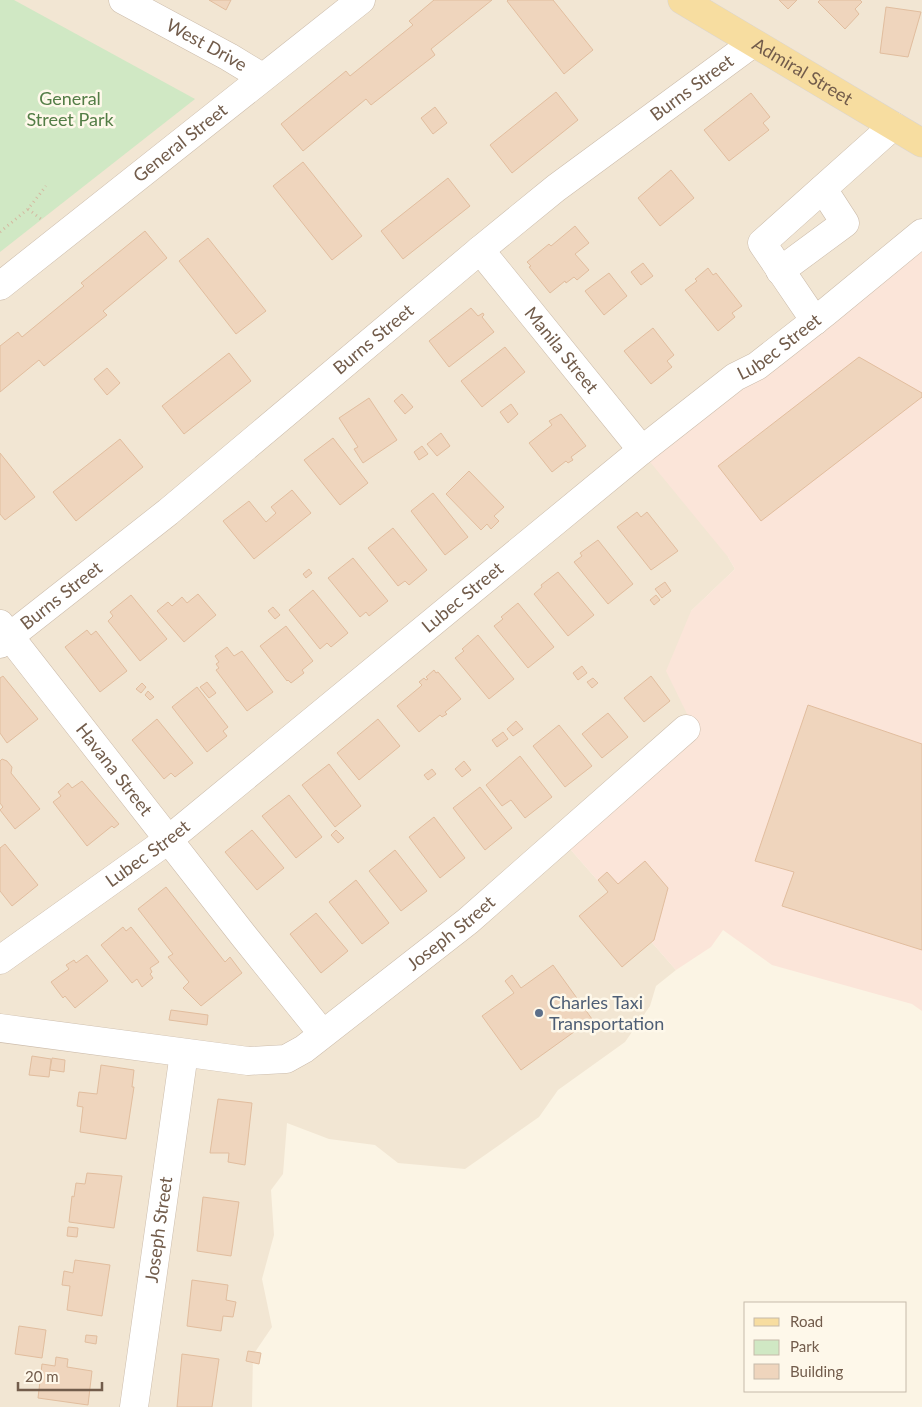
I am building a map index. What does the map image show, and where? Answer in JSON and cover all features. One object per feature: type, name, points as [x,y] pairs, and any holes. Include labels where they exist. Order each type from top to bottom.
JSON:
[{"type":"main road","name":"Admiral Street","points":[[682,0],[922,143]]},
{"type":"street","name":"West Drive","points":[[123,0],[229,57],[262,78]]},
{"type":"street","name":"General Street","points":[[0,286],[361,0]]},
{"type":"street","name":"Burns Street","points":[[3,635],[168,512],[556,188],[753,43]]},
{"type":"street","points":[[815,321],[762,243],[894,126]]},
{"type":"street","points":[[780,271],[845,223],[823,189]]},
{"type":"street","name":"Lubec Street","points":[[0,960],[168,840],[642,450],[735,377],[757,366],[922,233]]},
{"type":"street","name":"Manila Street","points":[[480,250],[642,450]]},
{"type":"street","name":"Havana Street","points":[[3,635],[322,1033]]},
{"type":"street","name":"Joseph Street","points":[[0,1028],[248,1061],[286,1059],[304,1049],[322,1033],[468,921],[686,729]]},
{"type":"street","name":"Joseph Street","points":[[134,1407],[184,1053]]},
{"type":"path","points":[[0,232],[28,209],[46,186]]},
{"type":"shaded area","points":[[0,0],[922,0],[922,233],[728,557],[735,569],[691,611],[692,722],[564,842],[676,970],[656,986],[650,1006],[625,1042],[558,1090],[539,1117],[465,1169],[398,1163],[375,1145],[329,1139],[287,1123],[283,1174],[271,1190],[274,1235],[262,1279],[272,1327],[253,1355],[252,1407],[0,1407]]},
{"type":"shaded area","points":[[922,233],[922,1011],[912,1004],[772,965],[723,930],[711,947],[676,970],[564,842],[691,722],[666,671],[691,611],[735,569],[728,557],[646,457]]},
{"type":"green space","name":"General Street Park","points":[[0,0],[14,0],[195,99],[0,252]]},
{"type":"building","points":[[209,0],[231,0],[226,10]]},
{"type":"building","points":[[434,0],[492,0],[431,49],[435,55],[371,105],[366,99],[303,151],[281,124],[346,71],[350,76],[413,25],[409,21]]},
{"type":"building","points":[[508,0],[553,0],[593,50],[564,74]]},
{"type":"building","points":[[779,0],[797,0],[788,9]]},
{"type":"building","points":[[820,0],[860,0],[862,2],[855,9],[859,14],[845,29],[818,2]]},
{"type":"building","points":[[886,7],[921,12],[908,57],[880,53]]},
{"type":"building","points":[[556,92],[578,120],[512,173],[490,145]]},
{"type":"building","points":[[751,93],[770,117],[763,123],[769,130],[729,161],[704,130]]},
{"type":"building","points":[[435,107],[447,123],[433,134],[421,118]]},
{"type":"building","points":[[303,162],[362,236],[332,260],[273,186]]},
{"type":"building","points":[[671,170],[694,198],[660,226],[638,198]]},
{"type":"building","points":[[448,178],[470,206],[403,259],[381,231]]},
{"type":"building","points":[[575,226],[589,243],[575,254],[589,270],[577,280],[574,277],[566,283],[565,281],[550,293],[527,262],[549,244],[551,246]]},
{"type":"building","points":[[145,231],[167,258],[103,311],[107,315],[44,366],[39,360],[0,392],[0,346],[18,332],[22,337],[84,286],[81,283]]},
{"type":"building","points":[[208,238],[266,311],[236,334],[179,261]]},
{"type":"building","points":[[643,263],[653,276],[641,285],[631,272]]},
{"type":"building","points":[[708,268],[713,275],[716,273],[742,306],[732,313],[735,317],[718,331],[685,290],[697,281],[695,279]]},
{"type":"building","points":[[609,273],[627,296],[604,315],[585,291]]},
{"type":"building","points":[[471,308],[478,316],[483,313],[482,317],[494,332],[449,367],[429,341]]},
{"type":"building","points":[[653,328],[674,355],[667,361],[672,367],[651,384],[624,351]]},
{"type":"building","points":[[505,347],[525,372],[482,407],[461,381]]},
{"type":"building","points":[[229,353],[251,381],[184,434],[162,406]]},
{"type":"building","points":[[859,357],[922,393],[922,397],[761,521],[718,466]]},
{"type":"building","points":[[107,368],[120,383],[107,395],[94,379]]},
{"type":"building","points":[[402,394],[413,407],[405,414],[394,401]]},
{"type":"building","points":[[369,398],[397,440],[363,463],[354,449],[358,447],[339,418]]},
{"type":"building","points":[[511,404],[518,414],[508,423],[500,412]]},
{"type":"building","points":[[561,414],[586,446],[571,457],[573,460],[568,463],[566,461],[552,472],[529,443],[552,425],[549,421]]},
{"type":"building","points":[[441,433],[450,446],[437,456],[427,444]]},
{"type":"building","points":[[333,438],[368,483],[340,505],[304,460]]},
{"type":"building","points":[[120,439],[143,467],[76,521],[53,492]]},
{"type":"building","points":[[422,446],[428,454],[419,460],[414,452]]},
{"type":"building","points":[[0,453],[35,497],[5,520],[0,514]]},
{"type":"building","points":[[469,471],[504,507],[494,516],[499,521],[491,529],[487,524],[481,530],[446,494]]},
{"type":"building","points":[[292,490],[311,513],[254,559],[223,521],[249,501],[266,522],[276,513],[271,507]]},
{"type":"building","points":[[433,493],[468,537],[445,555],[411,511]]},
{"type":"building","points":[[637,512],[641,517],[647,512],[678,551],[651,570],[617,527]]},
{"type":"building","points":[[393,528],[427,570],[409,585],[405,581],[398,586],[368,548]]},
{"type":"building","points":[[598,540],[633,584],[608,604],[574,562],[582,556],[580,553]]},
{"type":"building","points":[[353,558],[388,601],[369,616],[366,612],[360,617],[328,578]]},
{"type":"building","points":[[309,569],[312,573],[306,578],[303,574]]},
{"type":"building","points":[[558,572],[594,615],[568,636],[534,594],[542,587],[541,585]]},
{"type":"building","points":[[665,582],[671,591],[662,598],[655,589]]},
{"type":"building","points":[[313,590],[348,633],[331,647],[327,643],[320,649],[289,610]]},
{"type":"building","points":[[198,594],[216,615],[184,642],[157,611],[168,602],[172,606],[182,597],[187,603]]},
{"type":"building","points":[[131,595],[167,639],[140,661],[108,621],[113,616],[110,612]]},
{"type":"building","points":[[656,595],[660,600],[654,605],[650,600]]},
{"type":"building","points":[[518,603],[554,647],[528,668],[494,626],[503,619],[501,617]]},
{"type":"building","points":[[273,607],[280,615],[275,619],[268,611]]},
{"type":"building","points":[[286,626],[313,661],[302,670],[304,673],[291,683],[287,681],[260,646]]},
{"type":"building","points":[[87,630],[91,635],[96,631],[127,671],[100,692],[65,647]]},
{"type":"building","points":[[478,635],[514,679],[489,699],[455,658]]},
{"type":"building","points":[[227,647],[234,656],[242,651],[273,692],[247,711],[216,670],[219,668],[216,664],[219,662],[215,656]]},
{"type":"building","points":[[582,666],[587,673],[578,680],[573,673]]},
{"type":"building","points":[[434,670],[436,673],[438,672],[461,699],[445,712],[447,714],[442,717],[440,715],[419,732],[397,706],[420,687],[422,685],[419,682],[424,678],[428,679],[426,677]]},
{"type":"building","points":[[3,676],[38,719],[7,743],[0,733],[0,678]]},
{"type":"building","points":[[651,676],[670,701],[644,722],[624,698]]},
{"type":"building","points":[[593,678],[598,683],[592,688],[587,682]]},
{"type":"building","points":[[207,682],[216,693],[209,698],[200,687]]},
{"type":"building","points":[[142,683],[146,687],[141,693],[136,689]]},
{"type":"building","points":[[197,687],[228,727],[223,731],[227,736],[207,752],[172,707]]},
{"type":"building","points":[[148,691],[154,697],[150,700],[145,695]]},
{"type":"building","points":[[808,705],[922,744],[922,950],[782,906],[794,872],[755,861]]},
{"type":"building","points":[[608,713],[628,737],[602,758],[582,734]]},
{"type":"building","points":[[157,719],[193,763],[175,777],[171,773],[164,779],[132,740]]},
{"type":"building","points":[[378,719],[400,746],[359,780],[337,753]]},
{"type":"building","points":[[516,721],[523,729],[513,736],[507,729]]},
{"type":"building","points":[[559,725],[592,766],[565,787],[533,746]]},
{"type":"building","points":[[503,732],[508,739],[497,747],[492,740]]},
{"type":"building","points":[[520,756],[552,797],[525,818],[511,800],[502,806],[486,785]]},
{"type":"building","points":[[2,759],[7,761],[12,767],[11,773],[40,809],[15,829],[0,810],[3,807],[0,803],[0,761]]},
{"type":"building","points":[[464,761],[471,770],[462,777],[455,769]]},
{"type":"building","points":[[329,764],[361,806],[335,827],[302,785]]},
{"type":"building","points":[[432,769],[436,774],[428,780],[424,775]]},
{"type":"building","points":[[82,781],[119,824],[114,828],[112,826],[87,846],[53,802],[61,796],[58,792],[68,783],[72,788]]},
{"type":"building","points":[[480,787],[512,828],[485,850],[453,808]]},
{"type":"building","points":[[289,795],[322,837],[296,858],[262,816]]},
{"type":"building","points":[[434,817],[465,858],[440,878],[409,837]]},
{"type":"building","points":[[252,830],[284,868],[257,890],[225,852]]},
{"type":"building","points":[[336,830],[344,838],[338,843],[331,835]]},
{"type":"building","points":[[5,844],[38,885],[12,906],[0,891],[0,848]]},
{"type":"building","points":[[395,850],[427,891],[401,911],[369,871]]},
{"type":"building","points":[[645,861],[668,888],[654,940],[622,967],[579,916],[608,892],[598,880],[607,872],[618,884]]},
{"type":"building","points":[[356,880],[389,923],[362,944],[329,902]]},
{"type":"building","points":[[166,887],[225,962],[230,957],[242,973],[201,1006],[183,988],[189,982],[168,957],[173,954],[138,909]]},
{"type":"building","points":[[316,913],[348,951],[321,973],[290,934]]},
{"type":"building","points":[[123,927],[126,931],[131,927],[159,962],[150,968],[152,972],[150,974],[153,978],[142,987],[137,979],[132,983],[101,945]]},
{"type":"building","points":[[87,955],[108,981],[75,1008],[65,996],[63,998],[51,982],[69,969],[66,965],[74,960],[76,963]]},
{"type":"building","points":[[553,965],[592,1019],[521,1070],[482,1016],[514,993],[505,981],[512,975],[521,988]]},
{"type":"building","points":[[171,1010],[208,1015],[207,1025],[169,1020]]},
{"type":"building","points":[[32,1056],[51,1059],[49,1077],[29,1075]]},
{"type":"building","points":[[52,1058],[65,1060],[64,1072],[50,1070]]},
{"type":"building","points":[[101,1065],[134,1070],[132,1087],[134,1087],[126,1139],[80,1132],[83,1107],[77,1106],[79,1092],[97,1094]]},
{"type":"building","points":[[218,1099],[252,1103],[245,1165],[228,1162],[229,1153],[210,1153]]},
{"type":"building","points":[[87,1173],[122,1176],[114,1228],[69,1222],[72,1196],[74,1197],[76,1183],[85,1184]]},
{"type":"building","points":[[203,1197],[239,1202],[231,1256],[197,1251]]},
{"type":"building","points":[[68,1227],[78,1228],[77,1237],[67,1236]]},
{"type":"building","points":[[75,1260],[110,1265],[102,1316],[67,1310],[70,1286],[62,1285],[64,1271],[73,1273]]},
{"type":"building","points":[[192,1280],[228,1285],[226,1300],[236,1302],[233,1317],[223,1316],[221,1331],[187,1326]]},
{"type":"building","points":[[19,1326],[46,1330],[42,1358],[15,1354]]},
{"type":"building","points":[[86,1335],[97,1336],[96,1344],[85,1342]]},
{"type":"building","points":[[248,1351],[261,1353],[259,1364],[246,1361]]},
{"type":"building","points":[[182,1354],[219,1359],[212,1407],[177,1407]]},
{"type":"building","points":[[56,1357],[68,1359],[67,1367],[92,1371],[88,1405],[38,1398],[42,1364],[55,1366]]},
{"type":"place","name":"Charles Taxi Transportation","points":[[539,1013]]}]
